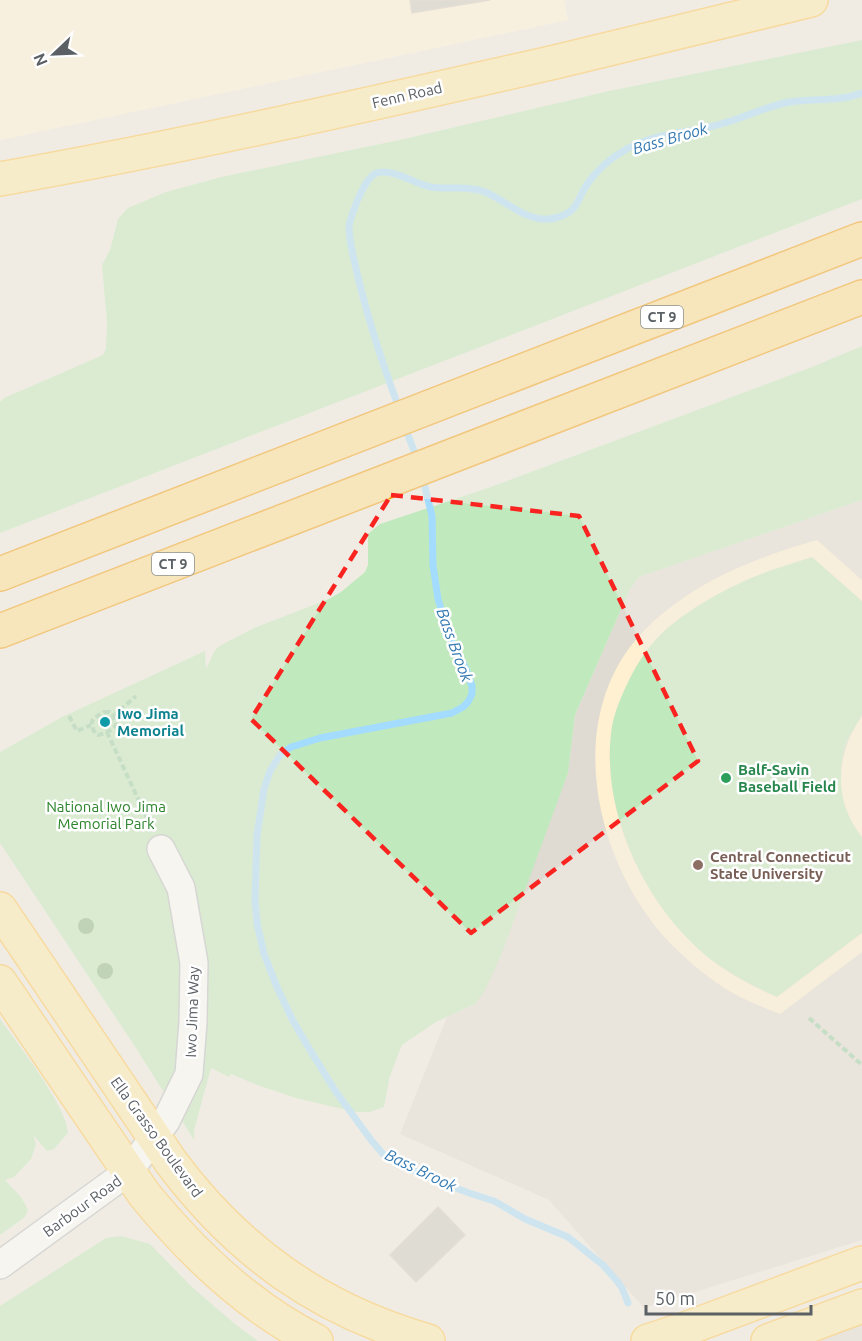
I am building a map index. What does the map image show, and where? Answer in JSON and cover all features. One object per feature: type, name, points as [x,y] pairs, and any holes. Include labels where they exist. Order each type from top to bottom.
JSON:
[{"type":"highway","name":"CT 9","points":[[0,574],[862,239]]},
{"type":"highway","name":"CT 9","points":[[0,631],[862,297]]},
{"type":"main road","name":"Fenn Road","points":[[0,179],[320,115],[555,62],[811,0]]},
{"type":"main road","name":"Ella Grasso Boulevard","points":[[0,909],[154,1137],[213,1212],[254,1251],[319,1297],[394,1330],[428,1341]]},
{"type":"main road","points":[[0,982],[144,1194],[167,1221],[221,1275],[260,1308],[316,1341]]},
{"type":"main road","points":[[648,1341],[679,1332],[862,1263]]},
{"type":"main road","points":[[786,1291],[801,1329]]},
{"type":"main road","points":[[768,1341],[862,1306]]},
{"type":"street","name":"Iwo Jima Way","points":[[154,1137],[165,1121],[189,1074],[193,1022],[194,963],[181,888],[161,849]]},
{"type":"street","name":"Barbour Road","points":[[0,1265],[129,1171],[154,1137]]},
{"type":"path","points":[[113,716],[136,696]]},
{"type":"path","points":[[104,712],[112,714],[116,725],[98,735],[91,725],[93,718],[104,712]]},
{"type":"path","points":[[69,716],[77,731],[91,725]]},
{"type":"path","points":[[107,732],[161,849]]},
{"type":"path","points":[[809,1018],[862,1065]]},
{"type":"highlighted area","points":[[391,495],[579,516],[698,761],[471,933],[251,719]]},
{"type":"shaded area","points":[[0,0],[564,0],[568,20],[0,140]]},
{"type":"shaded area","name":"Central Connecticut State University","points":[[862,500],[862,1240],[644,1308],[549,1200],[400,1134],[447,1017],[475,1004],[568,773],[575,715],[630,589],[639,577]]},
{"type":"shaded area","points":[[862,1319],[862,1341],[807,1341]]},
{"type":"green space","points":[[862,40],[862,199],[0,533],[0,402],[4,398],[103,355],[106,348],[107,323],[102,265],[110,250],[118,219],[128,208],[166,192],[221,177],[404,139],[609,91]]},
{"type":"green space","name":"National Iwo Jima Memorial Park","points":[[862,346],[862,500],[639,577],[630,589],[575,715],[568,773],[500,958],[484,992],[475,1004],[436,1022],[402,1045],[390,1076],[384,1107],[370,1112],[355,1112],[296,1098],[231,1074],[229,1077],[211,1068],[194,1130],[194,1140],[0,843],[0,752],[62,717],[205,651],[206,669],[215,650],[221,645],[254,628],[329,599],[341,592],[365,572],[368,565],[368,534],[380,524],[488,488],[812,367]]},
{"type":"green space","name":"Balf-Savin Baseball Field","points":[[812,557],[862,601],[862,712],[843,753],[841,778],[849,815],[862,837],[862,933],[777,997],[731,973],[699,950],[670,920],[653,896],[626,842],[617,813],[610,755],[612,726],[621,696],[639,662],[655,640],[671,625],[711,598],[741,583]]},
{"type":"green space","points":[[0,1019],[51,1091],[68,1133],[54,1149],[47,1151],[33,1135],[36,1144],[31,1159],[14,1177],[5,1180],[21,1197],[28,1210],[25,1217],[0,1235]]},
{"type":"green space","points":[[121,1236],[150,1244],[192,1287],[258,1341],[0,1341],[0,1306],[106,1238]]},
{"type":"sand","points":[[817,540],[862,580],[862,601],[812,557],[755,576],[726,590],[683,616],[660,635],[635,668],[612,726],[610,755],[612,784],[617,813],[627,842],[654,896],[671,920],[699,950],[742,980],[777,997],[862,933],[862,952],[780,1014],[742,998],[704,974],[670,943],[644,911],[623,875],[607,835],[598,793],[595,751],[601,709],[615,671],[639,636],[657,618],[677,602],[721,576],[769,555]]},
{"type":"sand","points":[[862,716],[862,837],[852,823],[846,808],[841,776],[847,745]]},
{"type":"building","points":[[410,0],[490,0],[412,13]]},
{"type":"building","points":[[438,1207],[465,1235],[416,1282],[390,1255]]},
{"type":"waterway","name":"Bass Brook","points":[[400,411],[371,327],[350,240],[349,227],[354,208],[364,187],[373,175],[379,172],[389,173],[431,187],[478,190],[527,215],[545,219],[555,218],[573,209],[596,173],[620,153],[636,144],[721,124],[781,104],[844,98],[862,93]]},
{"type":"waterway","name":"Bass Brook","points":[[405,427],[417,459]]},
{"type":"waterway","name":"Bass Brook","points":[[422,475],[432,516],[433,565],[438,599],[450,638],[466,669],[472,686],[472,694],[463,707],[452,713],[320,738],[291,747],[280,755],[270,771],[264,789],[257,835],[255,900],[257,923],[264,954],[292,1019],[307,1045],[336,1092],[383,1154],[401,1165],[494,1201],[525,1219],[568,1237],[603,1265],[622,1288],[628,1303]]},
{"type":"place","name":"Iwo Jima Memorial","points":[[105,722]]},
{"type":"place","name":"Balf-Savin Baseball Field","points":[[726,778]]},
{"type":"place","name":"Central Connecticut State University","points":[[698,865]]}]
